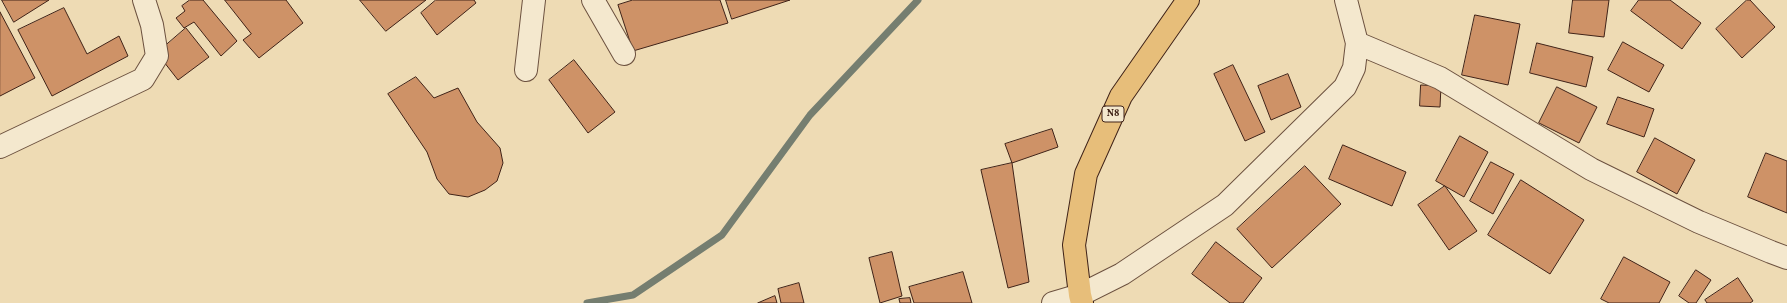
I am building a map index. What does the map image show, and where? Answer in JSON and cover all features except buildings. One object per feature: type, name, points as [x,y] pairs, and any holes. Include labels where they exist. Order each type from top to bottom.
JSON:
[{"type":"highway","name":"N8","points":[[1081,299],[1074,245],[1086,174],[1121,96],[1188,0]]},
{"type":"street","points":[[0,147],[143,79],[157,56],[152,25],[144,0]]},
{"type":"street","points":[[526,70],[534,0]]},
{"type":"street","points":[[593,0],[624,54]]},
{"type":"street","points":[[1053,303],[1081,299],[1122,274],[1226,205],[1345,87],[1354,68],[1357,43],[1346,0]]},
{"type":"street","points":[[1357,43],[1440,78],[1591,170],[1699,222],[1787,258]]},
{"type":"waterway","points":[[587,303],[633,295],[722,235],[810,115],[918,0]]}]
